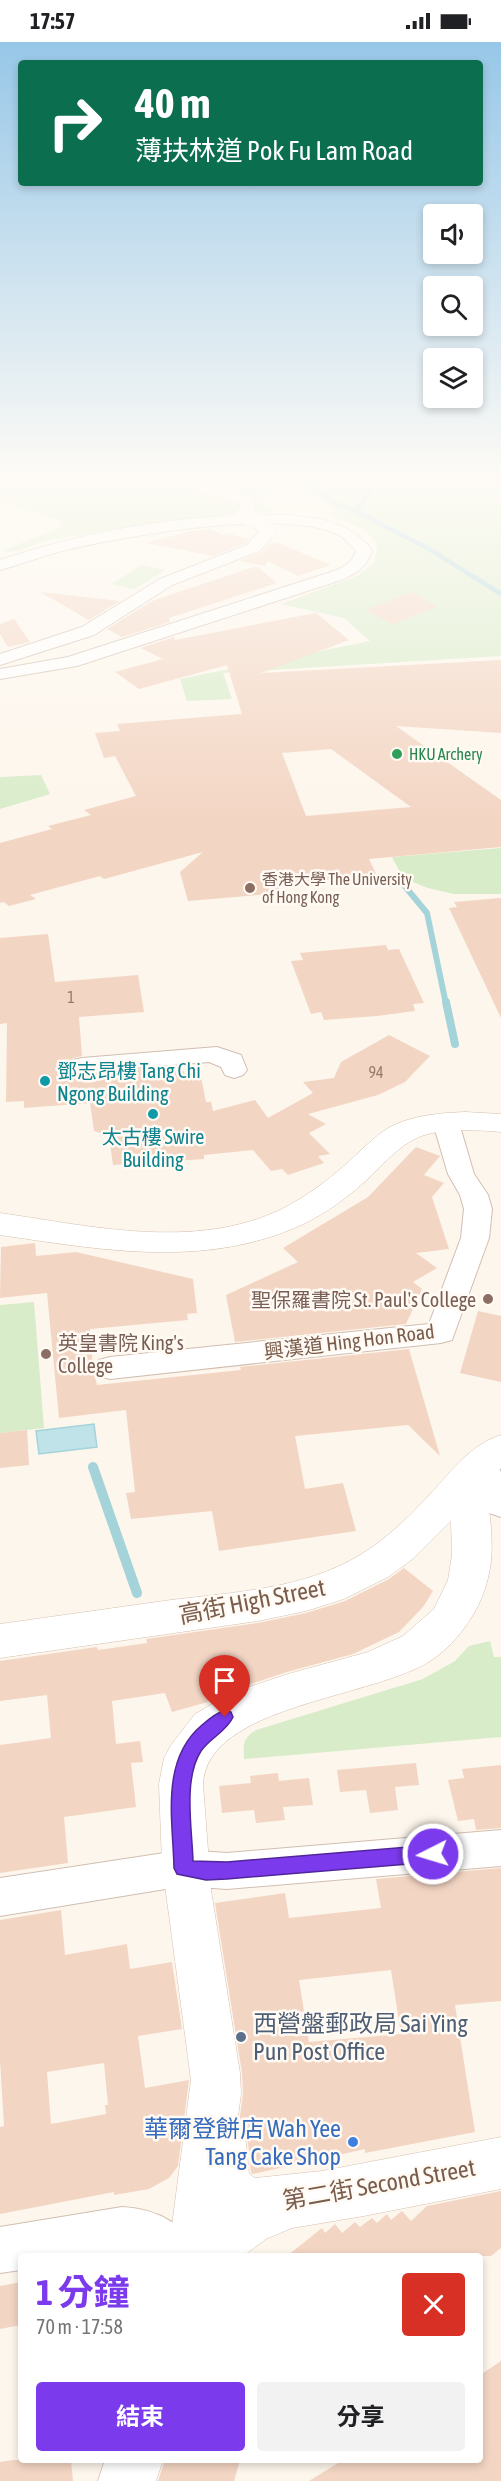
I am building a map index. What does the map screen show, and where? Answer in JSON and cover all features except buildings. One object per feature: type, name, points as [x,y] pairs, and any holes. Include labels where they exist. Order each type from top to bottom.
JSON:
[{"type":"main road","points":[[0,1224],[141,1242],[184,1243],[229,1238],[272,1225],[316,1202],[356,1172],[384,1146],[406,1132],[446,1123],[501,1123]]},
{"type":"main road","points":[[195,2253],[216,2082],[184,1868],[181,1777],[186,1758],[200,1738],[225,1717],[251,1703],[377,1667],[412,1652],[435,1634],[447,1622],[460,1603],[469,1579],[471,1539],[483,1464]]},
{"type":"main road","name":"高街 High Street","points":[[0,1641],[263,1604],[321,1591],[348,1581],[374,1567],[397,1550],[435,1515],[483,1464]]},
{"type":"main road","name":"第二街 Second Street","points":[[216,2082],[223,2179],[230,2195],[242,2203],[294,2203],[501,2163]]},
{"type":"main road","points":[[210,2253],[220,2239],[241,2223],[265,2211],[294,2203]]},
{"type":"main road","points":[[127,2481],[133,2463]]},
{"type":"street","points":[[0,660],[92,629],[146,595]]},
{"type":"street","points":[[0,674],[71,662],[278,595]]},
{"type":"street","points":[[82,1065],[217,1054],[219,1059],[232,1060],[234,1070]]},
{"type":"street","name":"興漢道 Hing Hon Road","points":[[110,1368],[441,1333],[476,1238],[477,1217],[474,1195],[460,1174],[446,1123]]},
{"type":"street","points":[[483,1464],[501,1504]]},
{"type":"street","points":[[0,1897],[184,1868],[227,1871],[501,1848]]},
{"type":"street","points":[[0,2250],[122,2230],[143,2231],[161,2239],[173,2253]]},
{"type":"green space","points":[[306,595],[501,595],[501,656],[223,673],[232,699],[187,701],[180,679],[370,641],[344,618],[281,604]]},
{"type":"green space","points":[[41,775],[50,794],[0,809],[0,777]]},
{"type":"green space","points":[[501,848],[501,894],[454,894],[428,888],[403,878],[392,857]]},
{"type":"green space","points":[[34,1302],[44,1428],[0,1433],[0,1305]]},
{"type":"green space","points":[[490,1641],[494,1657],[501,1657],[501,1737],[244,1759],[245,1742],[256,1730],[423,1679],[455,1661],[469,1646]]},
{"type":"water","points":[[94,1424],[97,1447],[39,1454],[36,1431]]},
{"type":"waterway","points":[[398,878],[427,913],[446,1004]]},
{"type":"waterway","points":[[446,1002],[455,1044]]},
{"type":"waterway","points":[[93,1467],[137,1593]]},
{"type":"place","name":"HKU Archery","points":[[397,754]]},
{"type":"place","name":"香港大學 The University of Hong Kong","points":[[250,888]]},
{"type":"place","name":"鄧志昂樓 Tang Chi Ngong Building","points":[[45,1081]]},
{"type":"place","name":"太古樓 Swire Building","points":[[153,1114]]},
{"type":"place","name":"聖保羅書院 St. Paul's College","points":[[488,1299]]},
{"type":"place","name":"英皇書院 King's College","points":[[46,1354]]},
{"type":"place","name":"西營盤郵政局 Sai Ying Pun Post Office","points":[[241,2037]]},
{"type":"place","name":"華爾登餅店 Wah Yee Tang Cake Shop","points":[[353,2142]]},
{"type":"route","points":[[225,1717],[200,1738],[186,1758],[181,1777],[184,1868],[227,1871],[433,1854]]}]
